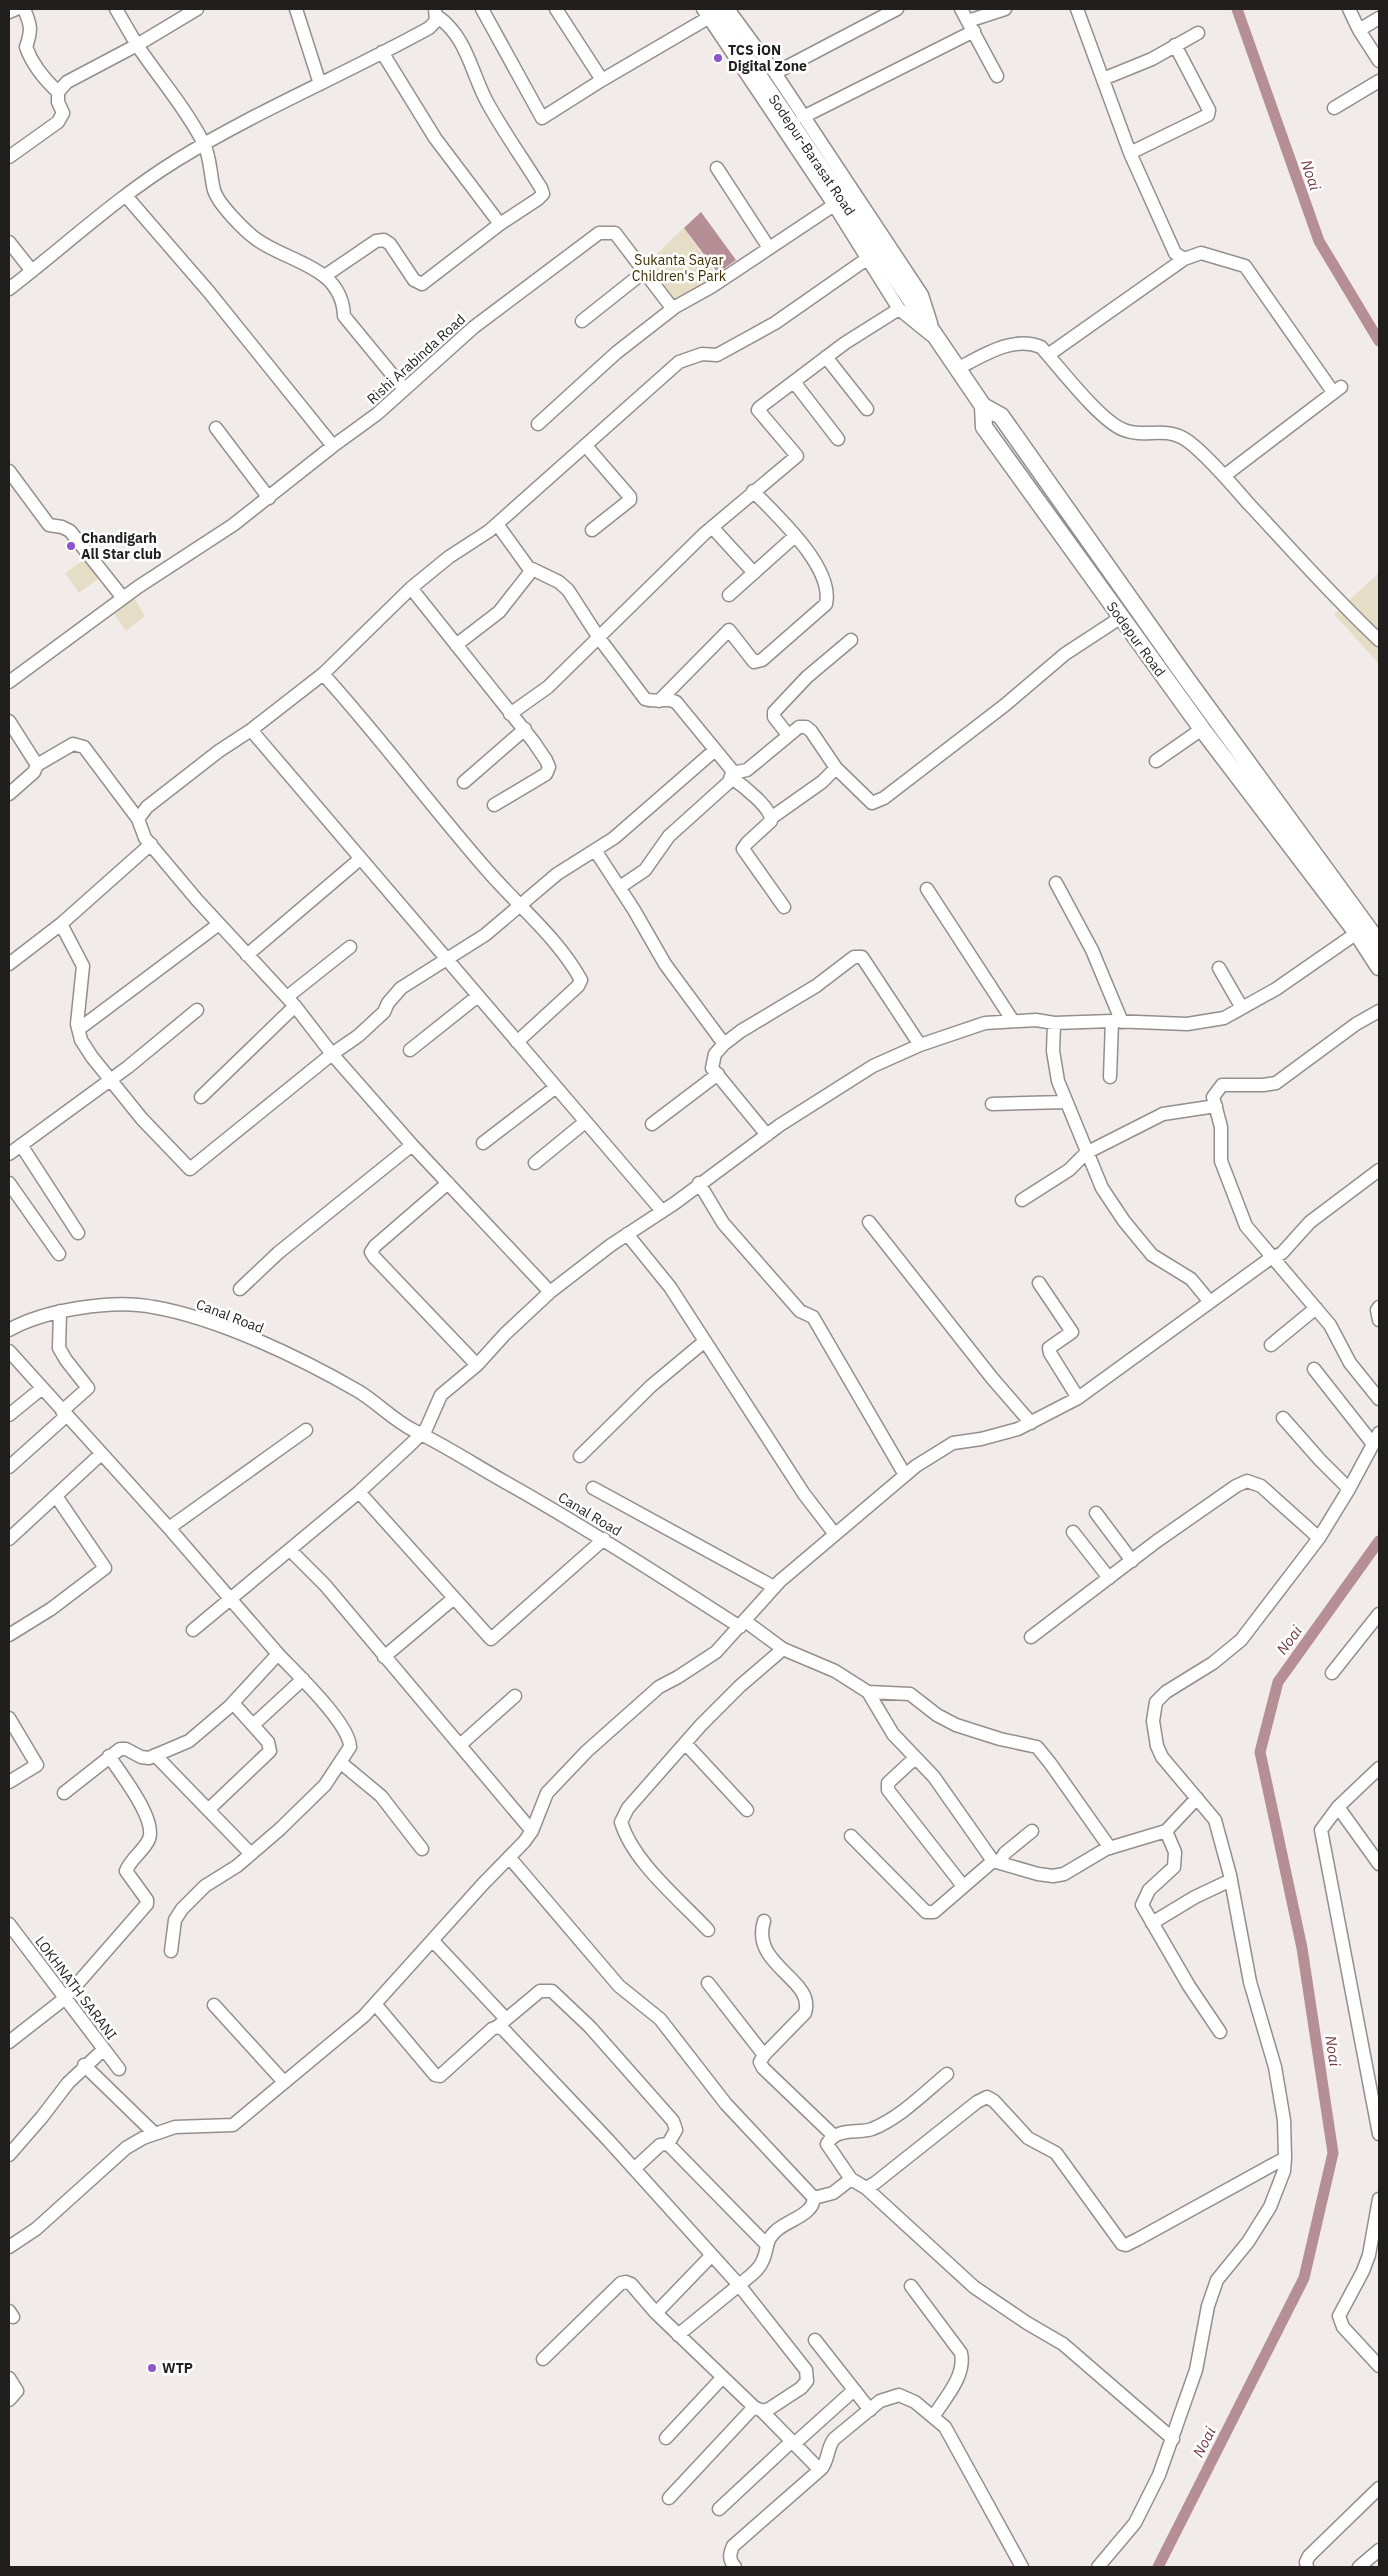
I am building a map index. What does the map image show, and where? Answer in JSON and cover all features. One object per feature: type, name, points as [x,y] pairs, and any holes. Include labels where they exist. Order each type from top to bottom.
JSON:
[{"type":"main road","name":"Sodepur-Barasat Road","points":[[708,12],[905,305]]},
{"type":"main road","name":"Sodepur Road","points":[[905,305],[936,339],[983,406],[984,427],[1120,618],[1202,730],[1362,930],[1379,967]]},
{"type":"main road","points":[[983,406],[1001,416],[1362,930],[1379,943]]},
{"type":"street","points":[[24,9],[32,25],[32,33],[26,46],[29,55],[48,82],[58,92]]},
{"type":"street","points":[[116,9],[137,45],[184,108],[205,145],[214,192],[229,213],[256,239],[326,275],[344,304],[344,316],[404,389]]},
{"type":"street","points":[[10,152],[58,122],[63,113],[58,102],[58,92],[67,82],[137,45],[197,9]]},
{"type":"street","points":[[296,9],[320,84]]},
{"type":"street","points":[[482,9],[542,118],[708,12],[868,258],[905,305],[826,357],[758,410],[797,456],[712,527],[548,687],[510,714]]},
{"type":"street","points":[[556,9],[602,80]]},
{"type":"street","points":[[728,9],[775,74],[922,295],[936,339]]},
{"type":"street","points":[[775,74],[897,9]]},
{"type":"street","points":[[961,9],[997,76]]},
{"type":"street","points":[[803,117],[1005,9]]},
{"type":"street","points":[[1077,9],[1130,153],[1176,253],[1180,258],[1184,259]]},
{"type":"street","points":[[1349,9],[1358,30],[1379,61]]},
{"type":"street","points":[[9,289],[126,196],[178,160],[268,110],[429,28],[436,13],[455,32],[464,46],[487,101],[543,194],[538,200],[500,224],[422,284],[414,280],[390,244],[384,240],[376,241],[326,275]]},
{"type":"street","points":[[1358,30],[1379,18]]},
{"type":"street","points":[[1103,79],[1137,66],[1198,33]]},
{"type":"street","points":[[1130,153],[1208,115],[1209,110],[1175,45]]},
{"type":"street","points":[[382,52],[435,138],[500,224]]},
{"type":"street","points":[[1334,108],[1379,81]]},
{"type":"street","points":[[717,168],[769,248]]},
{"type":"street","points":[[126,196],[208,292],[333,446]]},
{"type":"street","points":[[538,424],[622,347],[675,307],[691,299],[834,205]]},
{"type":"street","name":"Rishi Arabinda Road","points":[[9,682],[123,598],[233,525],[269,498],[333,446],[377,414],[474,327],[599,232],[615,233],[669,304],[675,307]]},
{"type":"street","points":[[9,242],[32,271]]},
{"type":"street","points":[[1048,355],[1184,259],[1201,253],[1245,266],[1337,390],[1224,476]]},
{"type":"street","points":[[138,818],[147,808],[219,751],[251,730],[323,674],[411,588],[497,524],[679,362],[702,354],[717,355],[775,323],[868,258]]},
{"type":"street","points":[[582,320],[645,271]]},
{"type":"street","points":[[957,369],[992,352],[1015,344],[1029,342],[1041,347],[1106,419],[1124,430],[1141,434],[1163,431],[1184,438],[1224,476],[1296,555],[1379,640]]},
{"type":"street","points":[[826,357],[867,409]]},
{"type":"street","points":[[794,382],[838,439]]},
{"type":"street","points":[[216,428],[269,498]]},
{"type":"street","points":[[586,446],[630,497],[630,500],[592,530]]},
{"type":"street","points":[[9,471],[49,525],[62,527],[70,531],[123,598]]},
{"type":"street","points":[[659,700],[729,630],[754,662],[762,660],[826,604],[828,596],[816,566],[795,536],[753,492]]},
{"type":"street","points":[[497,524],[524,562],[532,570],[559,582],[568,590],[599,638],[644,699],[651,702],[670,699],[676,702],[715,750],[732,775],[771,818]]},
{"type":"street","points":[[712,527],[754,573]]},
{"type":"street","points":[[729,595],[795,536]]},
{"type":"street","points":[[456,645],[499,612],[532,570]]},
{"type":"street","points":[[411,588],[510,714],[525,730],[549,767],[546,774],[494,805]]},
{"type":"street","points":[[620,887],[645,870],[664,842],[710,801],[732,775],[747,770],[799,727],[806,727],[812,731],[836,768],[872,803],[884,798],[1005,705],[1071,650],[1120,618]]},
{"type":"street","points":[[788,735],[774,717],[774,712],[806,677],[851,640]]},
{"type":"street","points":[[323,674],[360,714],[487,870],[569,960],[581,983],[517,1042]]},
{"type":"street","points":[[9,721],[37,765]]},
{"type":"street","points":[[251,730],[662,1212]]},
{"type":"street","points":[[464,782],[525,730]]},
{"type":"street","points":[[1156,761],[1202,730]]},
{"type":"street","points":[[9,794],[34,772],[37,765],[73,744],[79,744],[84,747],[138,818],[140,827],[151,844],[219,924],[291,1002],[332,1054],[412,1144],[550,1292]]},
{"type":"street","points":[[61,924],[83,966],[79,991],[78,1029],[84,1046],[142,1119],[190,1169],[332,1054],[358,1036],[384,1012],[388,1002],[401,988],[485,935],[558,874],[614,838],[715,750]]},
{"type":"street","points":[[784,907],[743,849],[771,818],[822,782],[836,768]]},
{"type":"street","points":[[9,964],[61,924],[151,844]]},
{"type":"street","points":[[595,850],[620,887],[665,964],[724,1044]]},
{"type":"street","points":[[247,955],[360,859]]},
{"type":"street","points":[[1056,883],[1092,950],[1117,1021],[1110,1077]]},
{"type":"street","points":[[927,889],[1013,1021]]},
{"type":"street","points":[[78,1029],[219,924]]},
{"type":"street","points":[[192,1630],[359,1492],[422,1434],[441,1395],[477,1365],[505,1334],[550,1292],[627,1234],[662,1212],[699,1183],[767,1135],[873,1066],[920,1045],[985,1023],[1013,1021],[1054,1023],[1117,1021],[1187,1024],[1224,1018],[1276,989],[1362,930]]},
{"type":"street","points":[[201,1097],[291,1002],[350,947]]},
{"type":"street","points":[[767,1135],[712,1068],[715,1054],[724,1044],[742,1031],[816,986],[858,956],[862,957],[920,1045]]},
{"type":"street","points":[[1219,968],[1242,1008]]},
{"type":"street","points":[[410,1050],[478,996]]},
{"type":"street","points":[[9,1154],[110,1080],[197,1010]]},
{"type":"street","points":[[1379,1011],[1356,1024],[1276,1082],[1263,1085],[1222,1085],[1213,1097],[1221,1126],[1221,1161],[1246,1226],[1330,1325],[1350,1362],[1379,1399]]},
{"type":"street","points":[[1054,1023],[1053,1051],[1058,1081],[1102,1188],[1152,1255],[1191,1279],[1210,1302]]},
{"type":"street","points":[[652,1124],[718,1074]]},
{"type":"street","points":[[483,1143],[556,1087]]},
{"type":"street","points":[[992,1104],[1066,1102]]},
{"type":"street","points":[[1022,1200],[1069,1170],[1086,1153],[1163,1114],[1216,1106]]},
{"type":"street","points":[[534,1163],[585,1122]]},
{"type":"street","points":[[240,1289],[278,1253],[412,1144]]},
{"type":"street","points":[[21,1145],[78,1233]]},
{"type":"street","points":[[9,2247],[36,2229],[112,2158],[126,2148],[154,2133],[174,2127],[233,2124],[376,2005],[432,1941],[524,1842],[532,1831],[547,1793],[587,1751],[659,1687],[716,1652],[770,1592],[834,1533],[905,1475],[943,1447],[953,1443],[1018,1429],[1078,1398],[1273,1257],[1282,1253],[1310,1222],[1379,1170]]},
{"type":"street","points":[[9,1183],[59,1254]]},
{"type":"street","points":[[448,1183],[375,1246],[371,1252],[477,1365]]},
{"type":"street","points":[[699,1183],[724,1223],[742,1246],[800,1311],[813,1318],[905,1475]]},
{"type":"street","points":[[869,1222],[992,1378],[1032,1422]]},
{"type":"street","points":[[627,1234],[670,1287],[804,1494],[834,1533]]},
{"type":"street","points":[[1039,1283],[1072,1332],[1049,1348],[1050,1353],[1078,1398]]},
{"type":"street","name":"Canal Road","points":[[9,1330],[39,1316],[60,1311],[106,1306],[152,1306],[236,1332],[330,1375],[376,1402],[401,1422],[604,1539],[783,1649],[835,1672],[868,1692]]},
{"type":"street","points":[[1379,1307],[1377,1310],[1379,1320]]},
{"type":"street","points":[[1271,1345],[1316,1308]]},
{"type":"street","points":[[9,1467],[88,1388],[66,1360],[60,1348],[60,1311]]},
{"type":"street","points":[[580,1456],[651,1386],[705,1341]]},
{"type":"street","points":[[9,1351],[64,1414],[170,1528],[278,1654],[303,1679],[335,1717],[350,1739],[350,1747],[325,1785],[251,1854],[205,1886],[182,1909],[175,1920],[171,1952]]},
{"type":"street","points":[[1098,2567],[1135,2523],[1159,2475],[1196,2370],[1208,2306],[1217,2280],[1248,2242],[1270,2207],[1284,2171],[1284,2120],[1275,2067],[1250,1982],[1231,1880],[1215,1820],[1162,1757],[1157,1746],[1153,1721],[1156,1702],[1166,1692],[1213,1663],[1241,1640],[1318,1538],[1349,1489],[1376,1438],[1314,1369]]},
{"type":"street","points":[[9,1415],[41,1388]]},
{"type":"street","points":[[1283,1418],[1349,1489]]},
{"type":"street","points":[[170,1528],[306,1430]]},
{"type":"street","points":[[9,1539],[101,1454]]},
{"type":"street","points":[[1031,1637],[1132,1561],[1236,1486],[1247,1481],[1261,1486],[1318,1538]]},
{"type":"street","points":[[594,1488],[770,1592]]},
{"type":"street","points":[[359,1492],[491,1639],[604,1539]]},
{"type":"street","points":[[9,1635],[51,1609],[104,1571],[105,1568],[56,1496]]},
{"type":"street","points":[[1096,1513],[1132,1561]]},
{"type":"street","points":[[1073,1532],[1109,1578]]},
{"type":"street","points":[[290,1550],[325,1585],[532,1831]]},
{"type":"street","points":[[384,1657],[454,1598]]},
{"type":"street","points":[[1332,1673],[1379,1614]]},
{"type":"street","points":[[708,1930],[638,1856],[626,1838],[621,1822],[628,1808],[685,1743],[740,1686],[783,1649]]},
{"type":"street","points":[[64,1793],[120,1748],[141,1757],[149,1758],[189,1741],[233,1703],[278,1654]]},
{"type":"street","points":[[253,1725],[303,1679]]},
{"type":"street","points":[[868,1692],[894,1734],[934,1777],[996,1861],[1052,1876],[1069,1871],[1110,1848],[1166,1831],[1197,1798]]},
{"type":"street","points":[[868,1692],[910,1694],[937,1715],[956,1725],[1000,1739],[1037,1747],[1110,1848]]},
{"type":"street","points":[[460,1745],[515,1696]]},
{"type":"street","points":[[208,1810],[270,1751],[268,1742],[233,1703]]},
{"type":"street","points":[[9,1718],[36,1760],[37,1765],[9,1782]]},
{"type":"street","points":[[685,1743],[747,1810]]},
{"type":"street","points":[[155,1754],[251,1854]]},
{"type":"street","points":[[9,2042],[64,1999],[147,1904],[148,1900],[126,1871],[149,1839],[150,1828],[142,1808],[109,1756]]},
{"type":"street","points":[[915,1758],[888,1783],[888,1790],[963,1886]]},
{"type":"street","points":[[340,1762],[382,1796],[422,1849]]},
{"type":"street","points":[[1379,1768],[1338,1807],[1321,1830],[1374,2071],[1379,2134]]},
{"type":"street","points":[[1338,1807],[1379,1864]]},
{"type":"street","points":[[851,1836],[926,1912],[934,1912],[963,1886],[1032,1831]]},
{"type":"street","points":[[1166,1831],[1176,1861],[1174,1867],[1143,1898],[1142,1905],[1189,1986],[1220,2032]]},
{"type":"street","points":[[509,1857],[619,1986],[660,2019],[726,2104],[814,2198]]},
{"type":"street","points":[[1152,1923],[1195,1896],[1231,1880]]},
{"type":"street","points":[[764,1921],[761,1932],[766,1950],[805,1995],[808,2005],[805,2013],[764,2055],[760,2062],[763,2068],[834,2136]]},
{"type":"street","name":"LOKHNATH SARANI","points":[[9,1924],[64,1999],[119,2069]]},
{"type":"street","points":[[432,1941],[502,2023],[503,2029],[530,2056],[739,2285],[806,2370],[807,2380],[801,2388],[769,2410],[758,2409]]},
{"type":"street","points":[[708,1983],[764,2055]]},
{"type":"street","points":[[376,2005],[435,2075],[440,2076],[492,2029],[502,2023],[540,1991],[546,1989],[558,1995],[590,2026],[673,2121],[676,2130],[668,2144]]},
{"type":"street","points":[[214,2005],[284,2082]]},
{"type":"street","points":[[9,2155],[84,2065],[103,2050]]},
{"type":"street","points":[[84,2065],[154,2133]]},
{"type":"street","points":[[946,2074],[915,2102],[882,2124],[870,2130],[834,2136],[828,2144],[851,2179],[866,2188],[974,2287],[1027,2324],[1063,2344],[1173,2439]]},
{"type":"street","points":[[866,2188],[890,2172],[977,2102],[987,2098],[994,2101],[1028,2138],[1056,2152],[1122,2244],[1126,2245],[1285,2158]]},
{"type":"street","points":[[668,2144],[765,2243]]},
{"type":"street","points":[[634,2169],[660,2145],[668,2144]]},
{"type":"street","points":[[814,2198],[833,2193],[851,2179]]},
{"type":"street","points":[[678,2335],[758,2268],[764,2260],[765,2243],[777,2230],[811,2207],[814,2198]]},
{"type":"street","points":[[1379,2199],[1369,2255],[1363,2271],[1339,2316],[1343,2327],[1379,2366]]},
{"type":"street","points":[[656,2313],[712,2255]]},
{"type":"street","points":[[543,2359],[621,2283],[631,2284],[678,2335],[722,2378],[793,2442],[820,2470]]},
{"type":"street","points":[[912,2286],[961,2353],[963,2362],[961,2373],[933,2417]]},
{"type":"street","points":[[815,2340],[870,2410]]},
{"type":"street","points":[[9,2378],[16,2391],[9,2400]]},
{"type":"street","points":[[666,2438],[722,2378]]},
{"type":"street","points":[[719,2509],[854,2390]]},
{"type":"street","points":[[736,2567],[731,2562],[730,2553],[733,2546],[820,2470],[828,2459],[829,2446],[834,2439],[880,2401],[899,2395],[915,2402],[945,2427],[1022,2567]]},
{"type":"street","points":[[669,2498],[758,2409]]},
{"type":"street","points":[[1307,2567],[1306,2562],[1309,2556],[1379,2488]]},
{"type":"street","points":[[1359,2567],[1379,2550]]},
{"type":"green space","name":"Sukanta Sayar Children's Park","points":[[684,228],[716,275],[674,302],[643,267]]},
{"type":"green space","points":[[88,557],[102,576],[79,593],[65,573]]},
{"type":"green space","points":[[1379,573],[1379,664],[1334,614]]},
{"type":"green space","points":[[132,594],[145,616],[126,631],[111,609]]},
{"type":"shaded area","points":[[701,212],[736,260],[718,273],[684,228]]},
{"type":"waterway","name":"Noai","points":[[1237,9],[1319,241],[1379,341]]},
{"type":"waterway","name":"Noai","points":[[1158,2567],[1304,2278],[1333,2153],[1302,1948],[1260,1752],[1278,1682],[1379,1541]]},
{"type":"place","name":"TCS iON Digital Zone","points":[[718,58]]},
{"type":"place","name":"Chandigarh All Star club","points":[[71,546]]},
{"type":"place","name":"WTP","points":[[152,2368]]}]
